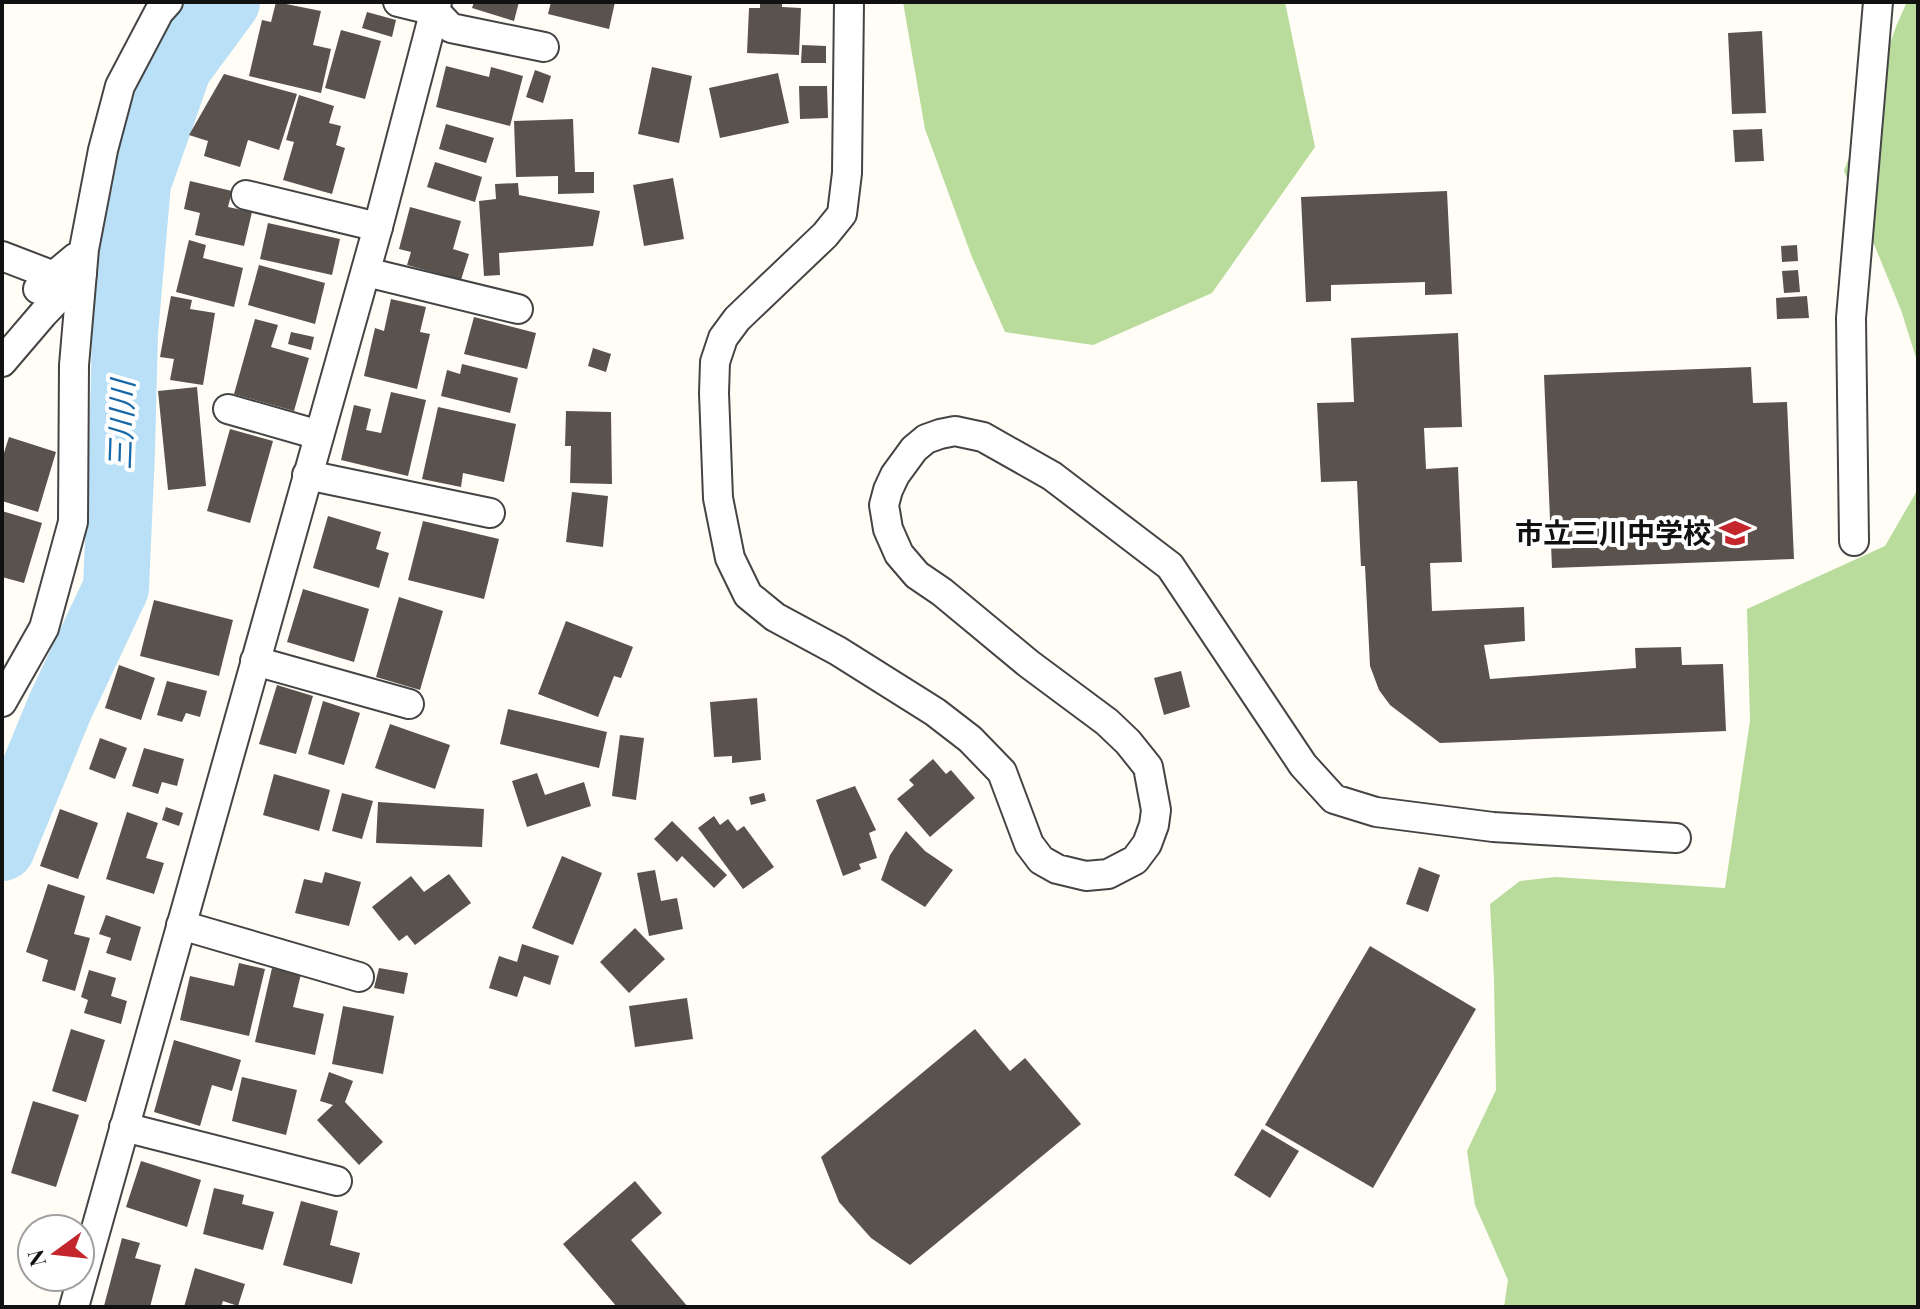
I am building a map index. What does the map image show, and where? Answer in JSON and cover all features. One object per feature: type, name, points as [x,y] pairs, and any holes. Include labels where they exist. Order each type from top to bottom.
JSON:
[{"type":"street","points":[[2,702],[44,628],[73,522],[74,365],[83,261],[103,150],[120,86],[159,12],[168,2]]},
{"type":"street","points":[[398,2],[436,6],[451,28],[544,47]]},
{"type":"street","points":[[849,2],[847,173],[842,214],[825,235],[737,319],[723,338],[715,362],[718,498],[730,558],[748,595],[775,617],[850,658],[935,712],[970,739],[1002,772],[1029,844],[1041,860],[1057,869],[1086,876],[1108,874],[1135,860],[1147,844],[1154,825],[1156,810],[1148,767],[1107,722],[917,575],[899,554],[888,529],[884,505],[888,490],[914,449],[926,439],[955,431],[983,437],[1052,476],[1170,566],[1303,765],[1334,799],[1376,812],[1493,827],[1676,838]]},
{"type":"street","points":[[1854,541],[1851,318],[1878,2]]},
{"type":"street","points":[[74,1307],[366,272],[436,6]]},
{"type":"street","points":[[246,195],[378,227]]},
{"type":"street","points":[[2,256],[46,282],[83,261]]},
{"type":"street","points":[[2,362],[83,261]]},
{"type":"street","points":[[366,272],[518,309]]},
{"type":"street","points":[[228,409],[319,435]]},
{"type":"street","points":[[307,475],[490,513]]},
{"type":"street","points":[[255,661],[409,704]]},
{"type":"street","points":[[181,925],[359,977]]},
{"type":"street","points":[[124,1127],[337,1181]]},
{"type":"green space","points":[[903,2],[1285,2],[1315,147],[1212,293],[1093,345],[1005,332],[972,257],[925,129]]},
{"type":"green space","points":[[1907,2],[1918,2],[1918,364],[1901,310],[1844,171]]},
{"type":"green space","points":[[1918,489],[1918,1307],[1504,1307],[1508,1280],[1475,1205],[1467,1151],[1496,1090],[1490,904],[1520,881],[1555,877],[1725,888],[1750,721],[1747,609],[1885,546]]},
{"type":"building","points":[[276,2],[321,11],[313,45],[331,49],[321,93],[249,76],[262,20],[271,22]]},
{"type":"building","points":[[474,2],[519,2],[514,21],[472,8]]},
{"type":"building","points":[[551,2],[615,2],[609,29],[548,14]]},
{"type":"building","points":[[760,2],[782,2],[782,7],[801,8],[799,55],[747,53],[749,8],[760,8]]},
{"type":"building","points":[[367,12],[396,20],[392,37],[362,28]]},
{"type":"building","points":[[341,30],[381,41],[365,99],[325,88]]},
{"type":"building","points":[[1762,31],[1766,113],[1732,114],[1728,33]]},
{"type":"building","points":[[802,45],[826,46],[826,63],[801,63]]},
{"type":"building","points":[[446,66],[489,77],[491,67],[523,76],[510,126],[436,107]]},
{"type":"building","points":[[652,67],[692,76],[679,143],[638,134]]},
{"type":"building","points":[[535,70],[551,76],[543,103],[526,97]]},
{"type":"building","points":[[778,73],[789,123],[720,138],[709,88]]},
{"type":"building","points":[[224,74],[297,94],[279,150],[248,140],[240,167],[204,156],[208,141],[189,135]]},
{"type":"building","points":[[799,86],[827,86],[828,118],[800,119]]},
{"type":"building","points":[[299,95],[334,106],[329,123],[341,126],[336,145],[345,148],[332,194],[283,180],[294,142],[286,140]]},
{"type":"building","points":[[573,119],[575,172],[594,172],[594,193],[558,194],[558,176],[516,177],[514,121]]},
{"type":"building","points":[[446,124],[494,138],[486,163],[439,149]]},
{"type":"building","points":[[1762,129],[1764,161],[1735,162],[1733,130]]},
{"type":"building","points":[[435,162],[482,177],[475,202],[427,187]]},
{"type":"building","points":[[673,178],[684,239],[644,246],[633,185]]},
{"type":"building","points":[[190,181],[232,191],[228,207],[252,212],[244,246],[195,235],[200,213],[184,209]]},
{"type":"building","points":[[518,183],[519,195],[600,211],[593,246],[499,253],[500,275],[484,276],[479,201],[496,199],[495,184]]},
{"type":"building","points":[[1447,191],[1452,294],[1425,295],[1425,282],[1331,285],[1331,301],[1306,302],[1301,197]]},
{"type":"building","points":[[410,207],[461,221],[453,249],[469,254],[461,280],[407,265],[411,252],[399,249]]},
{"type":"building","points":[[268,223],[340,239],[332,275],[260,259]]},
{"type":"building","points":[[189,240],[206,245],[203,258],[243,268],[234,307],[176,292]]},
{"type":"building","points":[[1797,245],[1798,261],[1782,262],[1781,246]]},
{"type":"building","points":[[259,265],[325,283],[315,324],[248,305]]},
{"type":"building","points":[[1798,270],[1800,292],[1784,293],[1782,271]]},
{"type":"building","points":[[171,296],[192,300],[190,309],[215,313],[203,385],[170,380],[174,359],[160,357]]},
{"type":"building","points":[[1807,296],[1809,318],[1777,319],[1776,298]]},
{"type":"building","points":[[391,299],[426,307],[420,332],[430,334],[417,389],[364,376],[375,328],[384,331]]},
{"type":"building","points":[[474,317],[536,333],[527,369],[464,354]]},
{"type":"building","points":[[255,319],[278,325],[271,347],[309,358],[294,411],[234,394]]},
{"type":"building","points":[[291,332],[314,337],[311,350],[288,344]]},
{"type":"building","points":[[1458,333],[1462,427],[1424,428],[1426,469],[1458,467],[1462,562],[1430,563],[1432,611],[1524,607],[1525,641],[1484,645],[1490,679],[1636,668],[1635,648],[1681,647],[1682,665],[1723,664],[1726,731],[1440,743],[1390,705],[1379,690],[1370,666],[1357,481],[1321,482],[1317,403],[1354,402],[1351,338]]},
{"type":"building","points":[[593,348],[611,354],[606,372],[588,366]]},
{"type":"building","points":[[462,364],[518,378],[510,413],[441,396],[447,370],[460,374]]},
{"type":"building","points":[[1751,367],[1753,403],[1787,402],[1794,559],[1552,568],[1544,375]]},
{"type":"building","points":[[197,387],[206,486],[168,490],[158,391]]},
{"type":"building","points":[[391,392],[426,400],[408,476],[341,460],[354,405],[371,409],[366,430],[381,433]]},
{"type":"building","points":[[438,407],[516,424],[504,482],[463,473],[461,487],[422,479]]},
{"type":"building","points":[[566,411],[611,412],[612,484],[570,483],[571,446],[565,446]]},
{"type":"building","points":[[230,429],[273,441],[250,523],[207,511]]},
{"type":"building","points":[[9,437],[56,452],[38,512],[2,501],[2,459]]},
{"type":"building","points":[[572,492],[608,496],[603,547],[566,542]]},
{"type":"building","points":[[2,511],[42,523],[24,583],[2,577]]},
{"type":"building","points":[[328,516],[381,532],[376,549],[389,553],[379,588],[313,568]]},
{"type":"building","points":[[423,521],[499,539],[484,599],[408,580]]},
{"type":"building","points":[[303,589],[369,609],[354,662],[287,642]]},
{"type":"building","points":[[399,597],[443,611],[420,690],[376,677]]},
{"type":"building","points":[[154,600],[233,620],[219,676],[140,656]]},
{"type":"building","points":[[566,621],[633,647],[621,678],[614,676],[598,717],[538,694]]},
{"type":"building","points":[[119,665],[155,678],[141,720],[105,708]]},
{"type":"building","points":[[1181,671],[1190,707],[1164,715],[1154,678]]},
{"type":"building","points":[[167,681],[207,691],[200,717],[186,713],[182,722],[157,715]]},
{"type":"building","points":[[277,685],[313,696],[296,754],[259,744]]},
{"type":"building","points":[[757,698],[761,760],[732,763],[732,756],[714,757],[710,702]]},
{"type":"building","points":[[323,701],[360,713],[344,765],[308,754]]},
{"type":"building","points":[[508,709],[607,732],[599,768],[500,744]]},
{"type":"building","points":[[390,724],[450,745],[435,789],[375,768]]},
{"type":"building","points":[[620,735],[644,738],[636,800],[612,796]]},
{"type":"building","points":[[100,738],[127,748],[115,779],[89,769]]},
{"type":"building","points":[[144,748],[184,759],[177,786],[162,782],[158,794],[132,786]]},
{"type":"building","points":[[933,759],[946,774],[951,770],[975,798],[930,837],[897,799],[914,785],[909,780]]},
{"type":"building","points":[[537,773],[545,795],[584,782],[591,806],[527,827],[512,781]]},
{"type":"building","points":[[274,774],[330,790],[319,831],[263,815]]},
{"type":"building","points":[[855,786],[876,830],[869,833],[877,858],[859,864],[861,869],[843,876],[816,800]]},
{"type":"building","points":[[342,793],[373,801],[362,839],[332,831]]},
{"type":"building","points":[[764,793],[766,801],[751,805],[749,797]]},
{"type":"building","points":[[378,802],[484,809],[482,847],[376,843]]},
{"type":"building","points":[[166,807],[183,813],[179,826],[162,820]]},
{"type":"building","points":[[60,809],[98,823],[78,879],[40,866]]},
{"type":"building","points":[[127,812],[158,823],[146,858],[164,863],[154,894],[106,879]]},
{"type":"building","points":[[714,816],[720,825],[728,819],[737,831],[744,826],[774,867],[743,889],[698,828]]},
{"type":"building","points":[[672,821],[727,875],[714,888],[682,856],[677,862],[654,839]]},
{"type":"building","points":[[906,831],[925,851],[953,870],[925,907],[881,880],[890,855]]},
{"type":"building","points":[[562,856],[602,873],[573,945],[532,928]]},
{"type":"building","points":[[1419,867],[1440,875],[1428,912],[1406,904]]},
{"type":"building","points":[[655,870],[661,901],[677,898],[683,929],[649,936],[637,873]]},
{"type":"building","points":[[325,872],[361,882],[349,926],[295,913],[304,879],[322,883]]},
{"type":"building","points":[[449,874],[471,903],[415,945],[407,935],[399,941],[372,907],[411,876],[424,892]]},
{"type":"building","points":[[48,884],[85,896],[74,934],[90,938],[75,991],[42,981],[48,960],[26,952]]},
{"type":"building","points":[[106,915],[141,927],[131,961],[106,953],[111,938],[99,934]]},
{"type":"building","points":[[635,928],[665,959],[629,993],[600,962]]},
{"type":"building","points":[[522,944],[559,956],[550,985],[524,976],[517,997],[489,988],[499,956],[517,962]]},
{"type":"building","points":[[1370,946],[1476,1009],[1373,1188],[1265,1125]]},
{"type":"building","points":[[239,963],[265,969],[249,1036],[180,1020],[190,976],[234,986]]},
{"type":"building","points":[[272,968],[301,974],[293,1007],[324,1014],[315,1055],[255,1042]]},
{"type":"building","points":[[379,968],[408,973],[404,994],[374,988]]},
{"type":"building","points":[[89,970],[116,978],[111,996],[127,1001],[121,1024],[84,1013],[88,1000],[81,997]]},
{"type":"building","points":[[687,998],[693,1039],[635,1047],[629,1006]]},
{"type":"building","points":[[343,1006],[394,1016],[383,1074],[332,1064]]},
{"type":"building","points":[[71,1029],[105,1040],[86,1102],[52,1091]]},
{"type":"building","points":[[975,1029],[1010,1071],[1025,1058],[1081,1124],[910,1265],[871,1238],[839,1202],[821,1157]]},
{"type":"building","points":[[174,1040],[241,1060],[232,1091],[212,1085],[200,1126],[154,1112]]},
{"type":"building","points":[[329,1072],[353,1081],[345,1102],[383,1142],[359,1165],[317,1120],[333,1105],[320,1101]]},
{"type":"building","points":[[242,1077],[297,1090],[286,1135],[232,1121]]},
{"type":"building","points":[[33,1101],[79,1115],[56,1187],[11,1173]]},
{"type":"building","points":[[1262,1129],[1299,1151],[1270,1198],[1234,1175]]},
{"type":"building","points":[[141,1161],[201,1180],[187,1227],[126,1207]]},
{"type":"building","points":[[635,1181],[662,1213],[631,1240],[688,1307],[617,1307],[563,1244]]},
{"type":"building","points":[[214,1188],[244,1195],[242,1204],[274,1212],[263,1250],[203,1234]]},
{"type":"building","points":[[301,1201],[338,1211],[330,1245],[360,1253],[352,1284],[283,1265]]},
{"type":"building","points":[[122,1238],[140,1243],[135,1258],[161,1265],[150,1307],[104,1306]]},
{"type":"building","points":[[195,1268],[245,1284],[238,1306],[223,1301],[221,1307],[184,1307]]},
{"type":"waterway","name":"三川川","points":[[2,848],[60,707],[116,588],[125,333],[138,183],[179,67],[227,2]]},
{"type":"place","name":"市立三川中学校","points":[[1735,533]]}]
